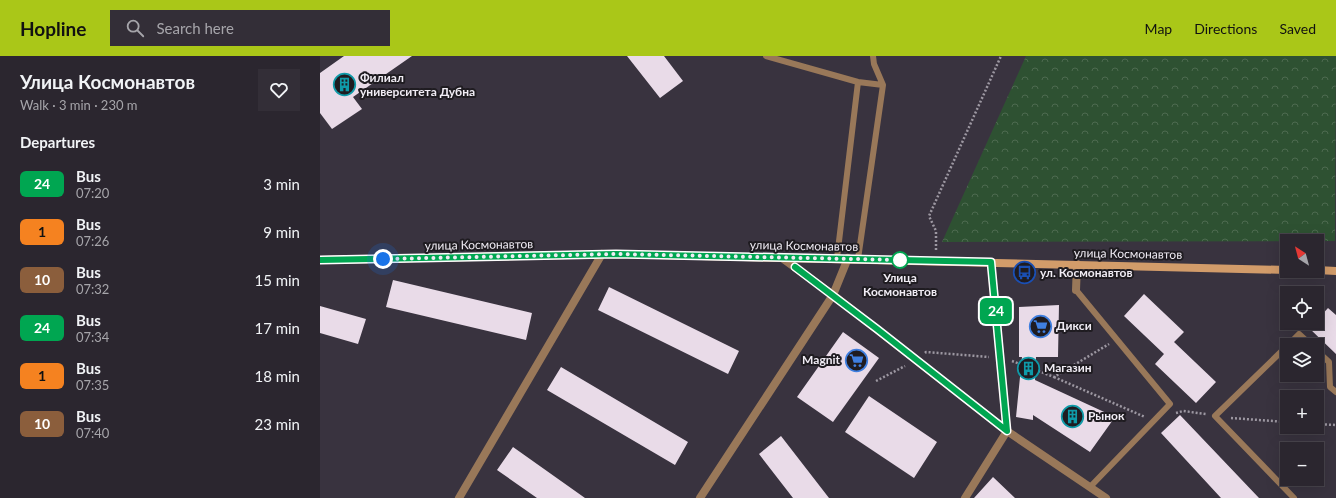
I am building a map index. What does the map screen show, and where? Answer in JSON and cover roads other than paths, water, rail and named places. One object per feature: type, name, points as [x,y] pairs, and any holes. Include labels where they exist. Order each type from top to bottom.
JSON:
[{"type":"main road","name":"улица Космонавтов","points":[[320,260],[602,254],[848,258],[1280,270]]},
{"type":"main road","points":[[1324,270],[1336,271]]},
{"type":"street","points":[[459,498],[602,254]]},
{"type":"street","points":[[782,258],[833,295],[1007,431],[1106,498]]},
{"type":"street","points":[[700,498],[833,295],[848,258]]},
{"type":"street","points":[[965,498],[1007,431],[991,262]]},
{"type":"street","points":[[1076,290],[1077,264]]},
{"type":"lane","points":[[766,56],[858,82],[883,85]]},
{"type":"lane","points":[[858,259],[883,85],[874,64],[873,56]]},
{"type":"lane","points":[[837,258],[858,82]]},
{"type":"lane","points":[[1076,290],[1170,404],[1090,487]]},
{"type":"lane","points":[[1295,338],[1299,334],[1303,338]]},
{"type":"lane","points":[[1280,352],[1215,416],[1294,498]]},
{"type":"lane","points":[[1324,357],[1329,362],[1330,387],[1336,392]]},
{"type":"place","name":"Филиал университета Дубна","points":[[345,85]]},
{"type":"place","name":"Улица Космонавтов","points":[[900,260]]},
{"type":"place","name":"ул. Космонавтов","points":[[1025,273]]},
{"type":"place","name":"Дикси","points":[[1040,326]]},
{"type":"place","name":"Magnit","points":[[856,360]]},
{"type":"place","name":"Магазин","points":[[1028,368]]},
{"type":"place","name":"Рынок","points":[[1073,416]]}]
